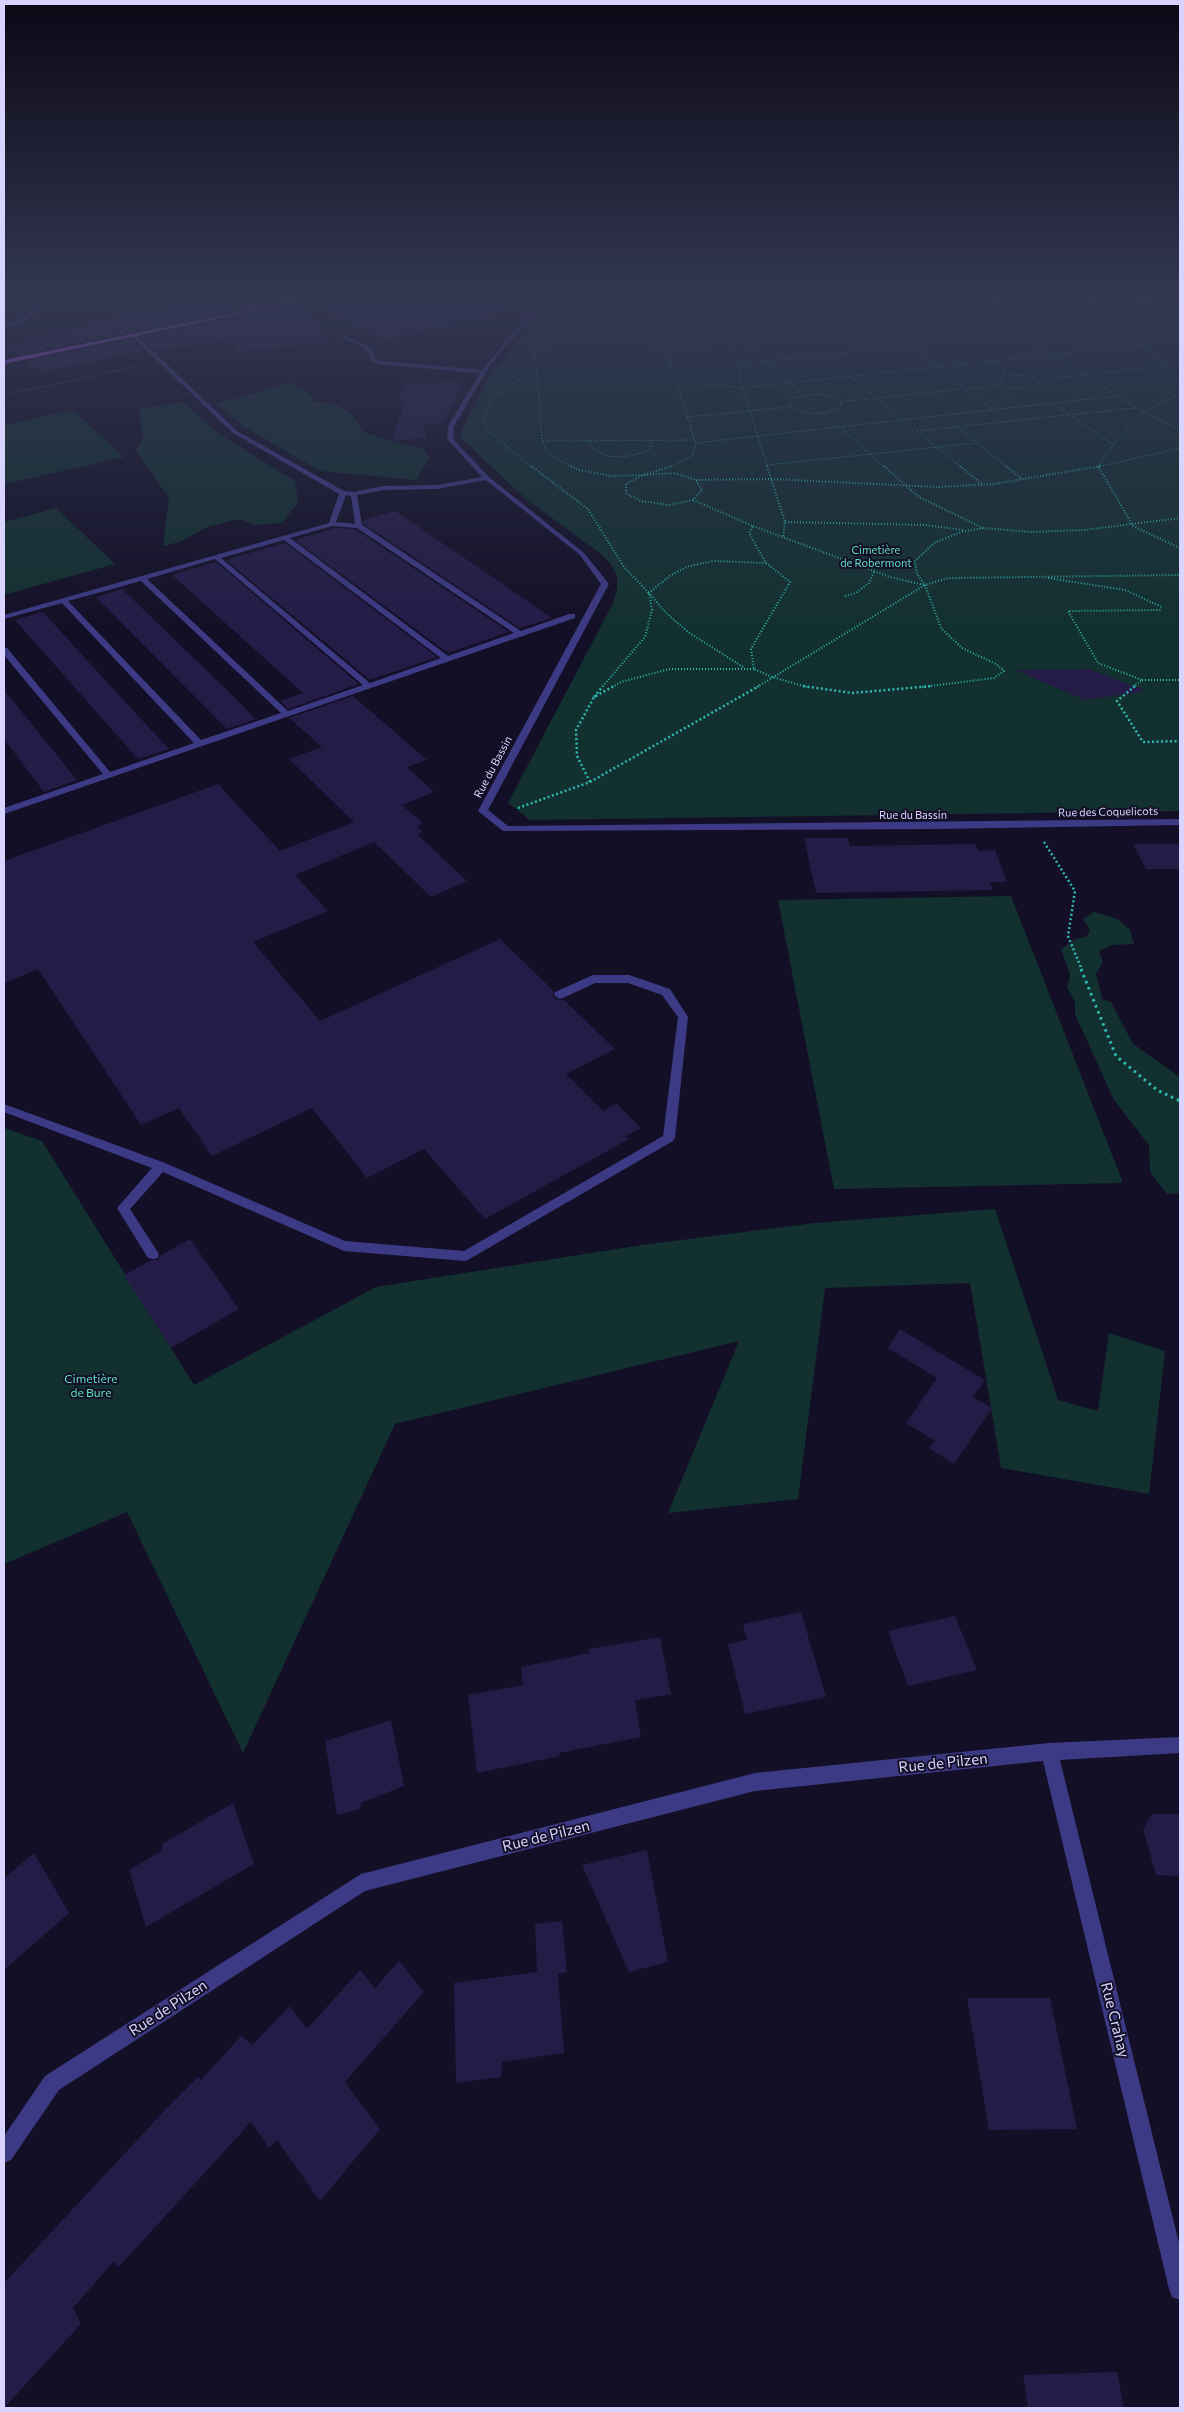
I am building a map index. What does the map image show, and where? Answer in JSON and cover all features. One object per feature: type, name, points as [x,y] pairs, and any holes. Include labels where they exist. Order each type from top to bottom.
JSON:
[{"type":"street","points":[[211,410],[235,432],[343,493],[354,494],[384,488],[437,487],[487,478]]},
{"type":"street","name":"Rue du Bassin","points":[[461,410],[451,426],[450,439],[487,478],[582,554],[605,584],[483,811],[506,829],[1035,825]]},
{"type":"street","points":[[332,524],[343,493]]},
{"type":"street","points":[[354,494],[359,526]]},
{"type":"street","points":[[4,617],[332,524],[359,526],[520,634]]},
{"type":"street","points":[[286,538],[447,659]]},
{"type":"street","points":[[216,557],[369,686]]},
{"type":"street","points":[[142,578],[287,714]]},
{"type":"street","points":[[63,600],[200,744]]},
{"type":"street","points":[[6,807],[108,776],[572,616]]},
{"type":"street","points":[[4,650],[108,776]]},
{"type":"street","name":"Rue des Coquelicots","points":[[1035,825],[1180,822]]},
{"type":"street","points":[[4,1108],[161,1166],[344,1246],[466,1256],[669,1138],[683,1017],[666,992],[629,980],[593,979],[559,995]]},
{"type":"street","points":[[153,1254],[123,1208],[161,1166]]},
{"type":"street","name":"Rue de Pilzen","points":[[4,2153],[52,2083],[361,1883],[755,1782],[1049,1752],[1180,1746]]},
{"type":"street","name":"Rue Crahay","points":[[1049,1752],[1180,2289]]},
{"type":"path","points":[[540,410],[543,441],[547,451],[560,461],[579,470],[611,476],[674,473],[696,480],[771,479],[938,487],[982,484],[1098,467],[1180,448]]},
{"type":"path","points":[[685,410],[695,442],[693,455],[671,467],[643,475],[626,484],[626,493],[641,501],[669,504],[693,500],[753,526],[874,572],[925,585]]},
{"type":"path","points":[[687,417],[764,410]]},
{"type":"path","points":[[796,410],[801,412],[825,414],[838,410]]},
{"type":"path","points":[[891,410],[904,420]]},
{"type":"path","points":[[543,441],[653,440],[695,442],[842,428],[996,410]]},
{"type":"path","points":[[1062,410],[1114,445]]},
{"type":"path","points":[[982,484],[917,431],[1119,410]]},
{"type":"path","points":[[1139,410],[1180,430]]},
{"type":"path","points":[[1098,467],[1114,445],[1143,412],[1148,410]]},
{"type":"path","points":[[750,411],[785,522],[783,537]]},
{"type":"path","points":[[825,414],[906,484],[909,489],[929,504],[983,528]]},
{"type":"path","points":[[957,427],[1022,479]]},
{"type":"path","points":[[587,441],[596,451],[608,456],[623,457],[647,452],[653,440]]},
{"type":"path","points":[[767,465],[976,443]]},
{"type":"path","points":[[1098,467],[1132,526],[1180,548]]},
{"type":"path","points":[[693,500],[702,490],[696,480]]},
{"type":"path","points":[[590,782],[577,756],[576,730],[594,697],[621,682],[670,669],[746,668],[810,688],[852,693],[907,689],[994,678],[1004,671],[996,664],[962,648],[941,628],[925,585],[917,574],[915,561],[934,543],[969,530],[983,528],[1031,532],[1084,530],[1132,526],[1180,518]]},
{"type":"path","points":[[785,522],[926,525],[969,530]]},
{"type":"path","points":[[753,526],[749,533],[766,563],[790,582],[751,649],[754,669]]},
{"type":"path","points":[[746,668],[688,632],[666,613],[649,593],[671,575],[689,566],[714,561],[766,563]]},
{"type":"path","points":[[845,596],[856,593],[869,583],[874,572]]},
{"type":"path","points":[[492,818],[590,782],[721,709],[925,585],[948,578],[1180,575]]},
{"type":"path","points":[[1038,577],[1125,590],[1162,608],[1068,611],[1098,663],[1142,680],[1180,680]]},
{"type":"path","points":[[1142,680],[1117,701],[1143,742],[1180,741]]},
{"type":"path","points":[[1035,825],[1048,850],[1075,891],[1068,936],[1116,1056],[1157,1090],[1180,1101]]},
{"type":"green space","points":[[73,410],[124,457],[4,484],[4,425]]},
{"type":"green space","points":[[139,410],[192,410],[216,432],[295,481],[298,502],[282,523],[254,525],[240,519],[207,527],[180,542],[163,546],[169,498],[136,451],[143,438]]},
{"type":"green space","points":[[224,410],[344,410],[357,420],[362,431],[390,441],[423,449],[430,458],[416,480],[320,471],[244,427]]},
{"type":"green space","name":"Cimetière de Robermont","points":[[472,410],[1180,410],[1180,811],[530,820],[508,803],[613,603],[617,589],[617,577],[611,564],[601,554],[526,499],[461,438],[460,433]]},
{"type":"green space","points":[[56,508],[115,564],[4,595],[4,522]]},
{"type":"green space","points":[[1011,896],[1123,1183],[834,1189],[778,900]]},
{"type":"green space","points":[[1094,912],[1118,919],[1130,930],[1134,944],[1112,945],[1099,951],[1103,962],[1096,974],[1102,999],[1111,1002],[1133,1044],[1180,1077],[1180,1193],[1167,1194],[1150,1172],[1149,1145],[1114,1100],[1075,1014],[1075,1002],[1067,988],[1070,975],[1061,949],[1076,939],[1086,937],[1090,931],[1083,919]]},
{"type":"green space","name":"Cimetière de Bure","points":[[4,1128],[42,1141],[194,1385],[376,1287],[642,1245],[815,1223],[995,1209],[1058,1400],[1098,1411],[1109,1333],[1165,1351],[1149,1494],[1001,1468],[970,1283],[825,1288],[798,1499],[668,1513],[739,1341],[395,1424],[243,1753],[127,1512],[4,1564]]},
{"type":"building","points":[[402,410],[449,410],[442,424],[423,425],[427,438],[392,441]]},
{"type":"building","points":[[395,511],[552,618],[520,628],[364,524],[363,520]]},
{"type":"building","points":[[336,528],[356,530],[509,632],[448,653],[295,540]]},
{"type":"building","points":[[285,543],[437,657],[370,680],[226,560]]},
{"type":"building","points":[[216,562],[359,684],[288,709],[280,701],[303,693],[172,575]]},
{"type":"building","points":[[122,589],[256,719],[227,729],[96,597]]},
{"type":"building","points":[[43,612],[169,749],[138,759],[15,620]]},
{"type":"building","points":[[1089,669],[1146,691],[1085,700],[1015,670]]},
{"type":"building","points":[[4,690],[77,780],[44,792],[4,739]]},
{"type":"building","points":[[353,696],[427,760],[407,767],[434,792],[402,805],[423,823],[417,826],[423,832],[417,834],[467,881],[431,897],[374,842],[295,875],[328,911],[253,942],[320,1021],[500,939],[554,991],[553,996],[558,1000],[564,1000],[615,1049],[566,1074],[603,1111],[616,1103],[641,1128],[626,1136],[629,1139],[485,1219],[424,1149],[367,1178],[312,1108],[212,1156],[179,1108],[141,1125],[38,969],[4,983],[4,861],[218,784],[280,851],[354,822],[289,759],[322,747],[289,718]]},
{"type":"building","points":[[804,838],[848,838],[850,846],[975,844],[978,851],[995,850],[1007,882],[990,882],[993,890],[816,893]]},
{"type":"building","points":[[1133,844],[1180,844],[1180,869],[1146,869]]},
{"type":"building","points":[[190,1239],[239,1309],[171,1348],[124,1275],[151,1260],[158,1260],[161,1255]]},
{"type":"building","points":[[900,1329],[985,1380],[973,1397],[992,1408],[954,1464],[929,1448],[935,1441],[906,1423],[937,1378],[888,1348]]},
{"type":"building","points":[[801,1612],[826,1697],[745,1714],[728,1644],[747,1640],[743,1624]]},
{"type":"building","points":[[955,1616],[977,1670],[908,1686],[888,1631]]},
{"type":"building","points":[[660,1637],[671,1694],[635,1700],[641,1737],[559,1753],[560,1756],[477,1773],[468,1695],[523,1685],[521,1667],[589,1653],[589,1649]]},
{"type":"building","points":[[391,1720],[404,1786],[361,1803],[360,1809],[337,1815],[325,1741]]},
{"type":"building","points":[[233,1803],[254,1864],[146,1927],[129,1870],[163,1850],[162,1844]]},
{"type":"building","points":[[1152,1814],[1180,1814],[1180,1876],[1156,1875],[1143,1829]]},
{"type":"building","points":[[647,1850],[668,1962],[629,1972],[582,1865]]},
{"type":"building","points":[[34,1853],[69,1913],[4,1970],[4,1878]]},
{"type":"building","points":[[562,1921],[567,1972],[558,1974],[564,2053],[502,2062],[501,2077],[456,2083],[454,1983],[537,1972],[535,1924]]},
{"type":"building","points":[[399,1961],[424,1992],[345,2082],[380,2129],[320,2201],[277,2140],[269,2148],[251,2122],[118,2268],[114,2261],[73,2308],[81,2324],[4,2408],[4,2283],[165,2110],[199,2076],[201,2080],[241,2036],[252,2045],[290,2006],[307,2029],[360,1970],[375,1988]]},
{"type":"building","points":[[967,1998],[1050,1998],[1077,2129],[989,2130]]},
{"type":"building","points":[[1117,2372],[1124,2408],[1028,2408],[1023,2375]]}]
